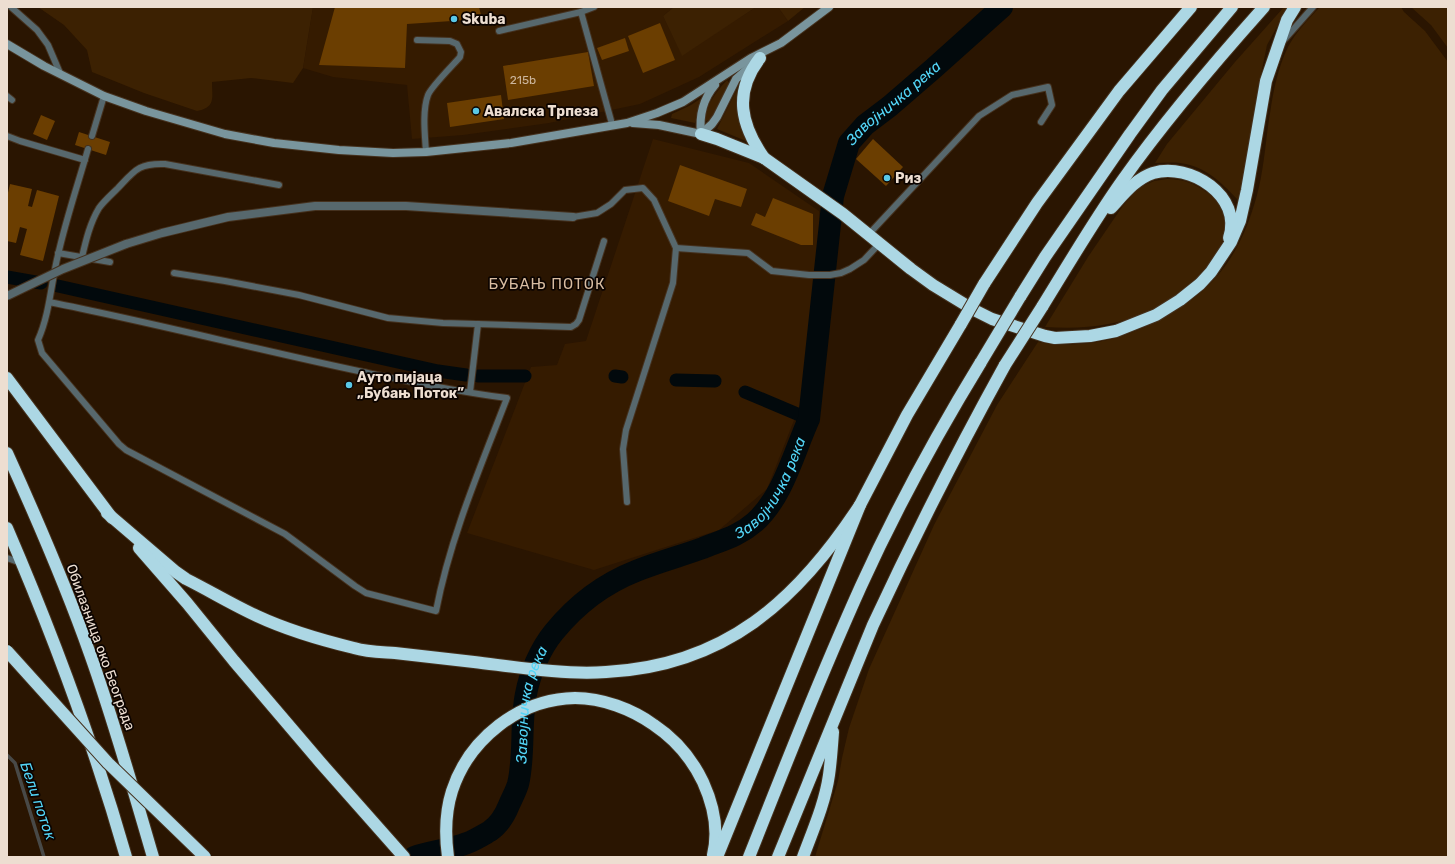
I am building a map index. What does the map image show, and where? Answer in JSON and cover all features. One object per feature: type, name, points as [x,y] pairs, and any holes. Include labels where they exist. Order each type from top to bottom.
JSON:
[{"type":"highway","points":[[1167,35],[1177,18],[1181,7]]},
{"type":"highway","points":[[717,857],[860,505],[907,415],[984,284],[1037,203],[1119,91],[1191,7]]},
{"type":"highway","points":[[749,857],[794,745],[862,585],[931,446],[1045,257],[1162,90],[1232,7]]},
{"type":"highway","points":[[778,857],[873,625],[900,567],[959,449],[1005,365],[1122,181],[1160,130],[1264,7]]},
{"type":"highway","points":[[701,134],[764,158],[843,214],[869,234],[879,244],[933,285],[992,319],[1055,338],[1090,336],[1116,332],[1156,315],[1180,300],[1200,284],[1211,272],[1231,242],[1240,221],[1253,161],[1266,81],[1287,20],[1295,7]]},
{"type":"highway","points":[[760,58],[755,64],[747,82],[743,101],[743,111],[749,134],[764,158]]},
{"type":"highway","points":[[1091,228],[1130,187],[1145,177],[1152,173],[1170,170],[1183,172],[1193,175],[1208,184],[1220,196],[1228,208],[1231,227],[1223,254]]},
{"type":"highway","points":[[7,378],[107,512],[187,603],[234,661],[404,857]]},
{"type":"highway","name":"Обилазница око Београда","points":[[7,453],[51,553],[90,654],[127,766],[153,857]]},
{"type":"highway","points":[[107,512],[186,579],[258,616],[299,633],[355,649],[560,671],[605,672],[651,667],[695,654],[737,634],[757,622],[803,580],[843,531],[860,505]]},
{"type":"highway","points":[[7,528],[22,563],[79,713],[100,772],[126,857]]},
{"type":"highway","points":[[7,651],[108,763],[205,857]]},
{"type":"highway","points":[[448,857],[446,842],[448,805],[458,774],[473,750],[491,731],[526,710],[558,700],[581,698],[608,703],[635,713],[660,729],[682,750],[699,774],[711,803],[716,842],[712,857]]},
{"type":"highway","points":[[803,857],[818,818],[826,788],[829,775],[835,719]]},
{"type":"main road","points":[[701,134],[717,117],[736,79],[760,58],[829,7]]},
{"type":"main road","points":[[627,123],[684,102],[751,58],[780,43]]},
{"type":"main road","points":[[7,44],[44,66],[104,96],[146,111],[247,139],[274,144],[345,151],[394,153],[426,152],[511,143],[612,124],[627,123],[659,125],[701,134]]},
{"type":"main road","points":[[701,134],[700,119],[705,100],[719,79]]},
{"type":"street","points":[[7,296],[63,269],[126,244],[162,233],[228,217],[315,206],[406,206],[573,217]]},
{"type":"lane","points":[[11,7],[37,30],[48,45],[60,73]]},
{"type":"lane","points":[[499,31],[581,12],[594,7]]},
{"type":"lane","points":[[1278,47],[1313,7]]},
{"type":"lane","points":[[581,12],[612,124]]},
{"type":"lane","points":[[417,40],[450,40],[457,44],[461,52],[460,57],[428,94],[425,118],[426,152]]},
{"type":"lane","points":[[869,234],[979,116],[1012,95],[1048,87],[1052,106],[1041,122]]},
{"type":"lane","points":[[92,136],[104,96]]},
{"type":"lane","points":[[7,136],[85,160]]},
{"type":"lane","points":[[49,302],[94,310],[297,358],[434,388],[507,398],[459,525],[445,572],[436,612],[366,593],[354,586],[285,534],[126,450],[119,444],[42,352],[38,340],[43,330],[58,253],[88,149]]},
{"type":"lane","points":[[82,257],[89,228],[100,207],[133,172],[141,167],[151,164],[165,164],[279,185]]},
{"type":"lane","points":[[573,217],[597,213],[611,204],[625,190],[643,188],[654,200],[676,248],[673,283],[626,430],[623,449],[626,502]]},
{"type":"lane","points":[[174,273],[299,295],[388,318],[402,320],[564,327],[576,324],[579,320],[604,241]]},
{"type":"lane","points":[[676,248],[748,253],[772,270],[809,275],[830,275],[841,274],[850,269],[864,260],[879,244]]},
{"type":"lane","points":[[58,253],[110,262]]},
{"type":"lane","points":[[470,392],[478,324]]},
{"type":"lane","points":[[7,558],[22,563]]},
{"type":"shaded area","points":[[38,7],[313,7],[303,68],[293,83],[251,78],[212,82],[212,101],[207,107],[197,111],[144,93],[92,72],[87,50],[64,25]]},
{"type":"shaded area","points":[[313,7],[674,7],[663,16],[682,55],[756,7],[778,7],[788,21],[699,77],[640,104],[549,123],[463,135],[412,139],[407,85],[333,77],[303,68]]},
{"type":"shaded area","points":[[674,7],[756,7],[682,56],[663,16]]},
{"type":"shaded area","points":[[778,7],[805,7],[788,21]]},
{"type":"shaded area","points":[[1284,7],[1288,7],[1267,45],[1258,89],[1241,199],[1239,201],[1219,181],[1205,171],[1180,163],[1155,163],[1167,144],[1235,62]]},
{"type":"shaded area","points":[[1320,7],[1401,7],[1404,12],[1425,31],[1448,62],[1448,857],[815,857],[838,781],[849,728],[869,669],[934,525],[997,405],[1038,342],[1053,344],[1084,344],[1113,339],[1141,329],[1175,311],[1193,299],[1221,271],[1233,255],[1242,237],[1257,195],[1273,96],[1280,66],[1291,41]]},
{"type":"shaded area","points":[[1411,7],[1448,7],[1448,48],[1431,25]]},
{"type":"shaded area","points":[[727,80],[729,83],[712,117],[706,121],[704,119],[705,113],[710,103]]},
{"type":"shaded area","points":[[741,84],[739,119],[746,141],[717,129],[739,85]]},
{"type":"shaded area","points":[[703,97],[695,123],[671,118],[672,114],[691,105]]},
{"type":"shaded area","points":[[653,139],[749,163],[819,211],[820,224],[810,322],[808,372],[802,400],[767,489],[719,530],[594,570],[467,533],[531,367],[557,365],[565,344],[586,341]]},
{"type":"shaded area","points":[[1167,179],[1184,181],[1199,187],[1213,197],[1222,211],[1225,226],[1222,241],[1215,256],[1204,270],[1191,283],[1162,304],[1149,311],[1123,321],[1098,326],[1072,328],[1045,327],[1088,257],[1122,207],[1138,188],[1154,181]]},
{"type":"building","points":[[335,7],[479,7],[482,19],[407,24],[405,68],[319,65]]},
{"type":"building","points":[[660,23],[675,60],[643,73],[628,36]]},
{"type":"building","points":[[625,38],[629,51],[602,60],[597,48]]},
{"type":"building","points":[[588,52],[594,86],[508,100],[503,66]]},
{"type":"building","points":[[501,95],[504,119],[450,127],[447,103]]},
{"type":"building","points":[[41,115],[55,121],[47,140],[33,134]]},
{"type":"building","points":[[79,132],[110,142],[106,155],[75,145]]},
{"type":"building","points":[[873,139],[903,167],[886,186],[856,159]]},
{"type":"building","points":[[680,165],[747,189],[741,207],[715,199],[709,216],[668,201]]},
{"type":"building","points":[[10,184],[32,189],[28,206],[32,207],[37,190],[59,196],[43,261],[20,255],[27,229],[20,227],[16,243],[7,241],[7,197]]},
{"type":"building","points":[[773,198],[813,214],[813,245],[801,245],[751,225],[756,213],[765,217]]},
{"type":"waterway","name":"Завојничка река","points":[[414,857],[470,842],[490,831],[502,819],[518,784],[521,762],[524,705],[530,678],[544,646],[562,622],[571,613],[591,596],[612,582],[636,571],[730,537],[749,527],[765,512],[787,474],[809,419],[833,196],[849,143],[865,125],[890,106],[1002,7]]},
{"type":"waterway","points":[[7,277],[41,283]]},
{"type":"waterway","points":[[58,286],[438,371],[466,375]]},
{"type":"waterway","points":[[478,376],[525,376]]},
{"type":"waterway","points":[[615,376],[622,377]]},
{"type":"waterway","points":[[676,380],[715,381]]},
{"type":"waterway","points":[[745,392],[809,419]]},
{"type":"waterway","name":"Бели поток","points":[[7,755],[15,763],[44,857]]},
{"type":"place","name":"Skuba","points":[[454,19]]},
{"type":"place","name":"Авалска Трпеза","points":[[476,111]]},
{"type":"place","name":"Риз","points":[[887,178]]},
{"type":"place","name":"Ауто пијаца „Бубањ Поток”","points":[[349,385]]},
{"type":"district","name":"БУБАЊ ПОТОК","points":[[547,284]]}]
